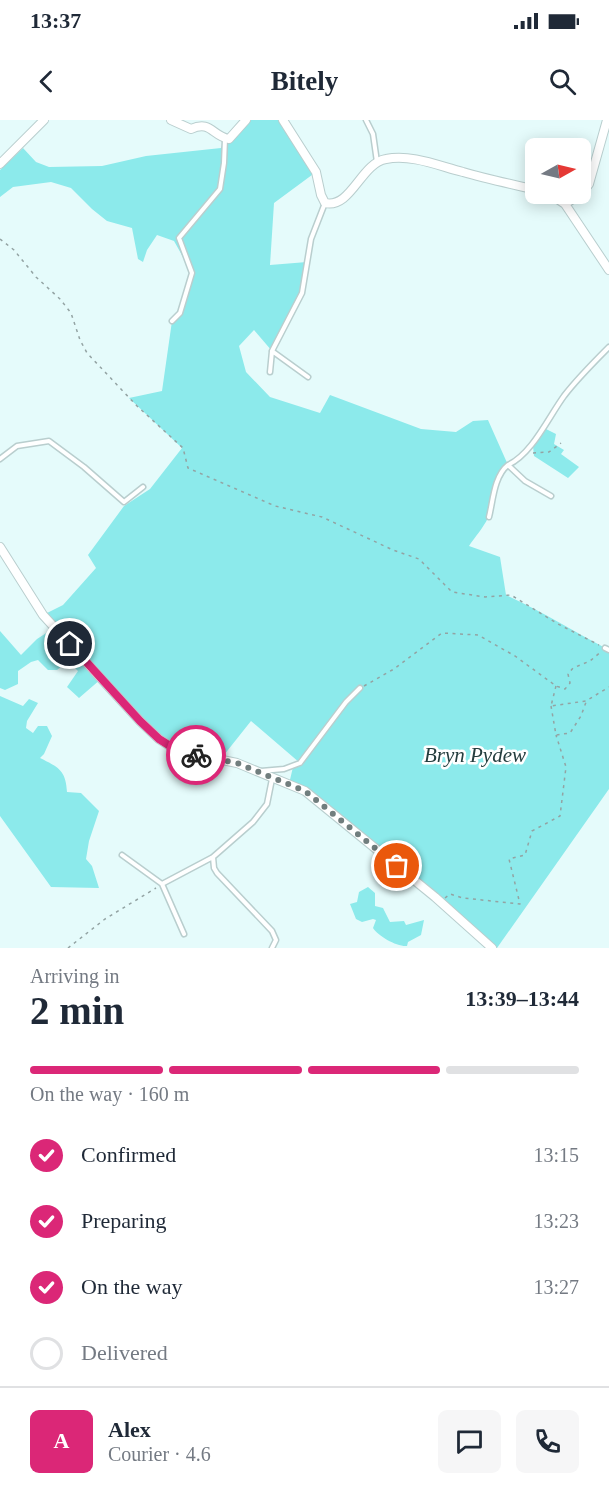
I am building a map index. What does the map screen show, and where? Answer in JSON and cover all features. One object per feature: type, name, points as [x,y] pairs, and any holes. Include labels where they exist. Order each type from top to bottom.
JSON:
[{"type":"street","points":[[0,164],[44,120]]},
{"type":"street","points":[[171,120],[191,129],[200,125],[205,126],[225,139],[233,136],[246,120]]},
{"type":"street","points":[[283,120],[316,172],[321,195],[326,203],[336,202],[346,196],[367,170],[377,162],[392,158],[421,160],[525,187]]},
{"type":"street","points":[[591,180],[607,120]]},
{"type":"street","points":[[565,204],[609,270]]},
{"type":"street","points":[[0,547],[43,615],[159,739],[178,751],[237,763],[305,791],[441,902],[492,948]]},
{"type":"lane","points":[[366,120],[373,134],[377,162]]},
{"type":"lane","points":[[172,321],[180,313],[192,273],[179,238],[219,189],[224,163],[225,139]]},
{"type":"lane","points":[[270,372],[272,351],[302,293],[311,239],[326,203]]},
{"type":"lane","points":[[489,517],[495,489],[502,472],[526,452],[565,394],[609,347]]},
{"type":"lane","points":[[272,351],[308,377]]},
{"type":"lane","points":[[0,459],[17,446],[49,441],[84,467],[124,502],[143,487]]},
{"type":"lane","points":[[508,465],[525,481],[551,496]]},
{"type":"lane","points":[[256,771],[284,770],[300,763],[346,702],[360,688]]},
{"type":"lane","points":[[162,884],[213,857],[261,813],[267,804],[272,779]]},
{"type":"lane","points":[[122,855],[162,884],[184,934]]},
{"type":"lane","points":[[213,857],[217,873],[272,931],[276,940],[272,948]]},
{"type":"path","points":[[0,239],[14,250],[36,277],[60,299],[71,313],[87,353],[137,406],[183,448],[188,468],[275,506],[322,517],[419,559],[452,592],[485,597],[512,595],[558,624],[607,649],[590,661],[573,668],[568,674],[570,683],[565,689],[556,686],[515,656],[478,635],[442,633],[394,669],[360,688]]},
{"type":"path","points":[[526,452],[549,452],[561,443]]},
{"type":"path","points":[[441,902],[450,894],[463,898],[520,904],[509,859],[525,855],[532,831],[560,816],[566,767],[556,735],[551,706],[556,686]]},
{"type":"path","points":[[551,706],[586,701],[609,687]]},
{"type":"path","points":[[556,735],[570,733],[581,716],[586,701]]},
{"type":"path","points":[[68,948],[105,919],[162,884]]},
{"type":"green space","name":"Bryn Pydew","points":[[246,120],[283,120],[316,172],[274,203],[270,265],[307,262],[302,293],[272,351],[254,330],[239,346],[246,372],[270,397],[320,413],[330,395],[421,429],[456,432],[473,421],[488,420],[508,465],[497,485],[488,518],[469,546],[500,557],[506,595],[609,650],[609,789],[497,948],[492,948],[305,791],[289,784],[293,767],[300,763],[251,721],[220,760],[170,747],[101,679],[79,698],[67,687],[78,671],[68,661],[57,670],[48,670],[38,660],[31,662],[18,671],[18,684],[5,690],[0,688],[0,631],[21,655],[37,639],[54,628],[43,615],[63,605],[96,568],[88,555],[124,506],[150,489],[182,448],[129,398],[162,391],[172,321],[180,313],[192,273],[174,241],[157,235],[147,250],[143,262],[138,259],[132,228],[107,221],[71,188],[51,182],[13,187],[0,197],[0,170],[23,148],[36,162],[49,167],[102,166],[146,156],[221,148],[225,139]]},
{"type":"green space","points":[[546,429],[556,434],[554,444],[564,450],[561,454],[579,467],[568,478],[534,456],[533,446]]},
{"type":"green space","points":[[0,696],[23,706],[29,699],[38,703],[27,721],[26,728],[33,733],[38,726],[47,726],[52,736],[40,758],[60,770],[65,779],[67,792],[81,793],[99,811],[89,841],[86,859],[92,866],[99,888],[51,887],[0,816]]},
{"type":"green space","points":[[368,887],[375,893],[375,906],[383,908],[390,922],[404,921],[406,925],[424,920],[421,935],[408,942],[407,946],[398,945],[375,931],[373,928],[376,920],[362,922],[356,919],[350,904],[357,902],[359,892]]},
{"type":"way so far","points":[[196,755],[237,763],[305,791],[397,866]]},
{"type":"route","points":[[70,644],[159,739],[178,751],[196,755]]}]
